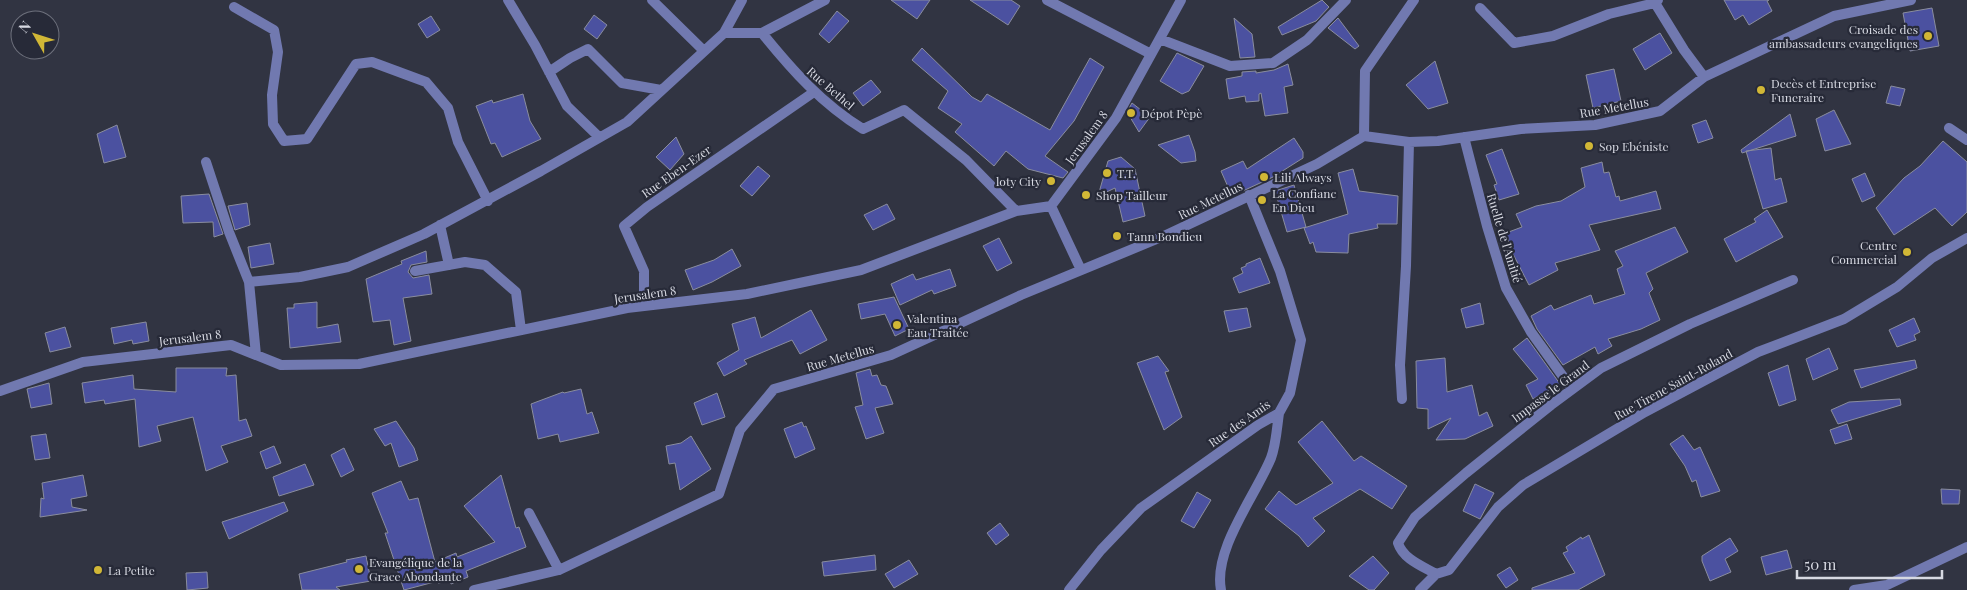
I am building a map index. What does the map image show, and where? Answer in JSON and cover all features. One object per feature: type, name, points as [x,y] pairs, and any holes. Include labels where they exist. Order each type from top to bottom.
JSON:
[{"type":"street","points":[[508,0],[566,106],[599,137]]},
{"type":"street","points":[[652,0],[704,50]]},
{"type":"street","points":[[249,282],[300,277],[348,266],[424,234],[488,201],[627,122],[724,33],[742,0]]},
{"type":"street","points":[[724,33],[762,34],[825,0]]},
{"type":"street","points":[[1048,0],[1151,54]]},
{"type":"street","name":"Jerusalem 8","points":[[0,391],[83,362],[231,345],[281,365],[359,364],[644,306],[747,294],[861,270],[1016,211],[1051,206],[1116,118],[1181,0]]},
{"type":"street","points":[[1160,39],[1230,66],[1273,63],[1307,40],[1346,0]]},
{"type":"street","points":[[1364,136],[1365,71],[1414,0]]},
{"type":"street","name":"Rue Metellus","points":[[474,590],[559,570],[719,494],[740,430],[774,388],[891,355],[1021,295],[1164,236],[1317,164],[1364,136],[1409,142],[1438,141],[1521,129],[1594,125],[1660,111],[1704,77],[1834,16],[1911,0]]},
{"type":"street","points":[[1480,8],[1514,43],[1553,36],[1609,14],[1656,1],[1684,50],[1704,77]]},
{"type":"street","points":[[234,7],[274,30],[278,52],[272,95],[273,124],[284,142],[307,138],[356,64],[372,62],[426,82],[448,108],[458,142],[488,201]]},
{"type":"street","name":"Rue Bethel","points":[[762,34],[814,92],[843,116],[864,129],[904,110],[966,160],[1016,211]]},
{"type":"street","points":[[549,72],[588,49],[622,83],[662,90]]},
{"type":"street","name":"Rue Eben-Ezer","points":[[644,306],[644,271],[624,226],[647,206],[814,92]]},
{"type":"street","points":[[1949,128],[1967,140]]},
{"type":"street","name":"Ruelle de l'Amitié","points":[[1464,137],[1486,226],[1506,288],[1531,332],[1572,389]]},
{"type":"street","points":[[1402,399],[1400,365],[1406,266],[1409,142]]},
{"type":"street","points":[[206,162],[229,232],[249,282],[256,355]]},
{"type":"street","name":"Rue des Amis","points":[[1069,590],[1101,550],[1141,508],[1258,425],[1279,413],[1290,394],[1300,340],[1280,271],[1249,195]]},
{"type":"street","points":[[1051,206],[1081,270]]},
{"type":"street","points":[[440,225],[449,264]]},
{"type":"street","name":"Rue Tirene Saint-Roland","points":[[1420,590],[1436,574],[1449,570],[1498,507],[1523,485],[1645,412],[1758,352],[1844,319],[1897,287],[1932,258],[1967,238]]},
{"type":"street","points":[[415,271],[465,262],[485,265],[516,292],[521,330]]},
{"type":"street","name":"Impasse le Grand","points":[[1436,574],[1408,557],[1400,550],[1398,543],[1415,517],[1466,472],[1601,368],[1690,324],[1793,280]]},
{"type":"street","points":[[1221,590],[1219,581],[1225,556],[1239,518],[1272,457],[1279,413]]},
{"type":"street","points":[[529,514],[559,570]]},
{"type":"street","points":[[1854,590],[1888,585],[1967,548]]},
{"type":"building","points":[[891,0],[930,0],[917,19]]},
{"type":"building","points":[[970,0],[1011,0],[1020,6],[1008,25]]},
{"type":"building","points":[[1322,0],[1329,7],[1316,21],[1282,35],[1278,27]]},
{"type":"building","points":[[1724,0],[1769,0],[1767,1],[1772,11],[1749,25],[1743,15],[1735,20]]},
{"type":"building","points":[[1932,8],[1939,46],[1910,51],[1903,13]]},
{"type":"building","points":[[837,11],[849,21],[829,43],[819,34]]},
{"type":"building","points":[[594,15],[607,25],[597,39],[584,29]]},
{"type":"building","points":[[431,16],[440,30],[427,38],[418,24]]},
{"type":"building","points":[[1234,18],[1252,34],[1255,57],[1240,58]]},
{"type":"building","points":[[1338,18],[1359,46],[1355,49],[1328,28]]},
{"type":"building","points":[[1660,33],[1672,53],[1645,70],[1633,49]]},
{"type":"building","points":[[922,48],[972,97],[981,102],[987,94],[1050,130],[1090,58],[1104,67],[1074,121],[1045,156],[1068,172],[1063,178],[1028,169],[1006,151],[994,166],[955,132],[962,124],[938,108],[948,91],[912,60]]},
{"type":"building","points":[[1177,53],[1204,66],[1189,91],[1182,94],[1160,81]]},
{"type":"building","points":[[1435,61],[1448,103],[1428,109],[1406,85]]},
{"type":"building","points":[[1288,64],[1293,85],[1284,87],[1288,113],[1265,116],[1261,93],[1259,94],[1259,101],[1246,102],[1245,96],[1229,99],[1226,79],[1242,76],[1242,72],[1256,71],[1256,73],[1274,70]]},
{"type":"building","points":[[1614,69],[1621,101],[1593,108],[1586,75]]},
{"type":"building","points":[[871,80],[881,92],[863,106],[853,93]]},
{"type":"building","points":[[1891,86],[1905,89],[1900,106],[1886,103]]},
{"type":"building","points":[[523,94],[530,121],[541,139],[502,157],[495,143],[491,144],[476,106],[492,100],[493,103]]},
{"type":"building","points":[[1132,103],[1150,117],[1139,132],[1127,112]]},
{"type":"building","points":[[1834,110],[1851,144],[1825,151],[1816,119]]},
{"type":"building","points":[[1790,114],[1796,136],[1742,153],[1741,150]]},
{"type":"building","points":[[1706,120],[1713,138],[1698,143],[1692,125]]},
{"type":"building","points":[[117,125],[126,157],[104,163],[97,134]]},
{"type":"building","points":[[1189,135],[1196,161],[1181,163],[1158,145]]},
{"type":"building","points":[[676,137],[684,154],[670,170],[656,157]]},
{"type":"building","points":[[1294,138],[1303,152],[1303,158],[1273,177],[1232,196],[1221,171],[1243,161],[1247,169]]},
{"type":"building","points":[[1943,141],[1967,162],[1967,212],[1952,226],[1935,208],[1894,235],[1876,208]]},
{"type":"building","points":[[1771,148],[1775,180],[1781,178],[1787,202],[1763,209],[1746,151]]},
{"type":"building","points":[[1502,149],[1519,194],[1499,200],[1494,185],[1497,184],[1486,155]]},
{"type":"building","points":[[1121,157],[1135,169],[1145,216],[1123,222],[1115,188],[1098,196],[1108,161]]},
{"type":"building","points":[[1602,162],[1604,173],[1609,172],[1616,197],[1619,196],[1620,201],[1656,191],[1661,209],[1589,225],[1600,250],[1555,263],[1558,270],[1529,285],[1513,254],[1506,233],[1522,227],[1516,214],[1536,206],[1561,201],[1585,187],[1581,168]]},
{"type":"building","points":[[758,166],[770,176],[752,196],[740,186]]},
{"type":"building","points":[[1353,169],[1359,191],[1398,196],[1397,224],[1377,224],[1378,228],[1349,234],[1348,253],[1316,252],[1313,242],[1310,244],[1304,228],[1348,214],[1338,173]]},
{"type":"building","points":[[1865,173],[1875,196],[1862,202],[1852,179]]},
{"type":"building","points":[[1294,185],[1306,227],[1287,232],[1275,191]]},
{"type":"building","points":[[209,194],[223,234],[214,237],[213,222],[183,223],[181,196]]},
{"type":"building","points":[[247,203],[250,225],[235,230],[228,206]]},
{"type":"building","points":[[887,204],[895,219],[873,230],[864,215]]},
{"type":"building","points":[[1767,210],[1783,237],[1736,262],[1724,239],[1756,222],[1754,219]]},
{"type":"building","points":[[1675,227],[1688,252],[1646,273],[1653,289],[1649,293],[1660,320],[1641,329],[1608,339],[1612,346],[1598,354],[1595,347],[1563,365],[1537,329],[1531,316],[1551,305],[1554,310],[1591,295],[1594,304],[1625,294],[1617,269],[1623,266],[1615,251]]},
{"type":"building","points":[[999,238],[1012,263],[997,271],[983,246]]},
{"type":"building","points":[[270,243],[274,264],[251,268],[248,247]]},
{"type":"building","points":[[732,249],[741,266],[693,290],[685,270],[714,260]]},
{"type":"building","points":[[426,251],[427,262],[411,265],[408,272],[413,278],[429,275],[432,294],[403,298],[411,341],[394,345],[390,320],[373,322],[366,279],[402,264],[401,261]]},
{"type":"building","points":[[1260,258],[1270,283],[1239,293],[1233,278],[1243,273],[1241,268],[1246,266],[1246,264]]},
{"type":"building","points":[[950,269],[956,286],[934,294],[932,290],[900,305],[891,284],[913,274],[916,280]]},
{"type":"building","points":[[894,297],[909,329],[895,336],[885,314],[861,319],[858,304]]},
{"type":"building","points":[[317,302],[317,328],[338,324],[341,342],[290,348],[287,308],[294,308],[294,304]]},
{"type":"building","points":[[1480,303],[1484,324],[1466,328],[1461,309]]},
{"type":"building","points":[[1247,308],[1251,327],[1229,332],[1224,311]]},
{"type":"building","points":[[811,310],[827,340],[800,354],[792,340],[744,360],[747,364],[724,376],[717,363],[739,350],[732,324],[755,317],[761,338]]},
{"type":"building","points":[[1914,318],[1920,332],[1914,335],[1916,340],[1897,347],[1889,330]]},
{"type":"building","points":[[146,322],[149,341],[133,344],[132,340],[114,344],[111,328]]},
{"type":"building","points":[[65,327],[71,347],[50,352],[45,333]]},
{"type":"building","points":[[1527,338],[1560,384],[1533,399],[1526,385],[1538,379],[1513,349]]},
{"type":"building","points":[[1829,348],[1838,369],[1813,380],[1806,359]]},
{"type":"building","points":[[1158,356],[1169,371],[1165,372],[1182,417],[1164,430],[1137,363]]},
{"type":"building","points":[[1445,358],[1447,392],[1472,385],[1479,416],[1487,412],[1493,426],[1465,439],[1436,440],[1451,418],[1428,429],[1428,409],[1417,408],[1416,361]]},
{"type":"building","points":[[1915,360],[1917,368],[1861,388],[1854,370]]},
{"type":"building","points":[[1788,365],[1796,400],[1779,406],[1768,373]]},
{"type":"building","points":[[176,368],[227,368],[226,376],[236,375],[239,421],[246,419],[252,436],[221,446],[228,462],[206,471],[193,417],[157,426],[161,441],[139,447],[135,399],[105,404],[104,400],[85,403],[82,383],[133,375],[134,389],[176,392]]},
{"type":"building","points":[[870,369],[872,376],[877,375],[881,385],[886,386],[893,404],[875,408],[884,433],[866,439],[855,407],[863,405],[856,373]]},
{"type":"building","points":[[49,383],[52,404],[31,408],[27,389]]},
{"type":"building","points":[[581,389],[587,414],[592,412],[599,433],[560,442],[558,434],[538,439],[531,404],[563,392]]},
{"type":"building","points":[[717,393],[725,417],[702,425],[694,403]]},
{"type":"building","points":[[1900,399],[1901,405],[1838,424],[1831,410],[1849,402]]},
{"type":"building","points":[[396,421],[414,448],[418,460],[399,467],[391,443],[385,446],[374,429]]},
{"type":"building","points":[[1322,421],[1354,461],[1361,456],[1407,486],[1392,509],[1360,489],[1313,518],[1325,531],[1308,547],[1299,536],[1265,509],[1279,491],[1296,505],[1333,483],[1298,442]]},
{"type":"building","points":[[802,422],[804,427],[806,426],[815,449],[795,458],[784,429]]},
{"type":"building","points":[[1847,424],[1852,439],[1835,444],[1830,430]]},
{"type":"building","points":[[46,434],[50,458],[35,460],[31,436]]},
{"type":"building","points":[[1683,435],[1694,450],[1700,447],[1720,491],[1701,497],[1696,480],[1692,482],[1685,466],[1670,444]]},
{"type":"building","points":[[691,436],[711,469],[680,490],[675,463],[669,464],[666,446],[681,443]]},
{"type":"building","points":[[274,446],[281,463],[266,469],[260,452]]},
{"type":"building","points":[[344,448],[354,470],[341,477],[331,455]]},
{"type":"building","points":[[305,464],[314,485],[279,496],[273,477]]},
{"type":"building","points":[[83,475],[87,496],[71,499],[72,507],[87,510],[40,517],[41,498],[44,499],[42,483]]},
{"type":"building","points":[[501,475],[516,528],[519,527],[526,547],[466,571],[468,577],[451,584],[450,581],[438,583],[438,581],[404,590],[385,533],[388,533],[372,493],[401,481],[409,500],[418,498],[435,562],[456,553],[457,557],[495,542],[464,506]]},
{"type":"building","points":[[1475,484],[1494,493],[1480,519],[1463,511]]},
{"type":"building","points":[[1941,489],[1960,490],[1959,504],[1942,504]]},
{"type":"building","points":[[1197,492],[1211,500],[1194,528],[1181,521]]},
{"type":"building","points":[[284,502],[288,511],[229,539],[222,522]]},
{"type":"building","points":[[1000,523],[1009,535],[996,545],[987,533]]},
{"type":"building","points":[[1589,535],[1605,575],[1578,590],[1532,590],[1532,588],[1575,573],[1563,553],[1568,551],[1566,547],[1581,537],[1582,539]]},
{"type":"building","points":[[1730,538],[1738,551],[1725,559],[1731,572],[1710,581],[1702,561],[1702,556]]},
{"type":"building","points":[[1787,550],[1792,568],[1766,575],[1761,557]]},
{"type":"building","points":[[875,555],[876,570],[824,576],[822,562]]},
{"type":"building","points":[[366,556],[371,581],[336,587],[340,590],[302,590],[299,574]]},
{"type":"building","points":[[1373,556],[1389,573],[1374,590],[1369,590],[1349,576]]},
{"type":"building","points":[[909,560],[918,574],[894,588],[885,574]]},
{"type":"building","points":[[1510,567],[1518,580],[1506,588],[1497,575]]},
{"type":"building","points":[[207,572],[208,588],[187,590],[186,573]]},
{"type":"place","name":"Croisade des ambassadeurs evangeliques","points":[[1928,36]]},
{"type":"place","name":"Decès et Entreprise Funeraire","points":[[1761,90]]},
{"type":"place","name":"Dépot Pèpè","points":[[1131,113]]},
{"type":"place","name":"Sop Ebéniste","points":[[1589,146]]},
{"type":"place","name":"T.T.","points":[[1107,173]]},
{"type":"place","name":"Lili Always","points":[[1264,177]]},
{"type":"place","name":"loty City","points":[[1051,181]]},
{"type":"place","name":"Shop Tailleur","points":[[1086,195]]},
{"type":"place","name":"La Confianc En Dieu","points":[[1262,200]]},
{"type":"place","name":"Tann Bondieu","points":[[1117,236]]},
{"type":"place","name":"Centre Commercial","points":[[1907,252]]},
{"type":"place","name":"Valentina Eau Traitée","points":[[897,325]]},
{"type":"place","name":"Evangélique de la Grace Abondante","points":[[359,569]]},
{"type":"place","name":"La Petite","points":[[98,570]]}]
